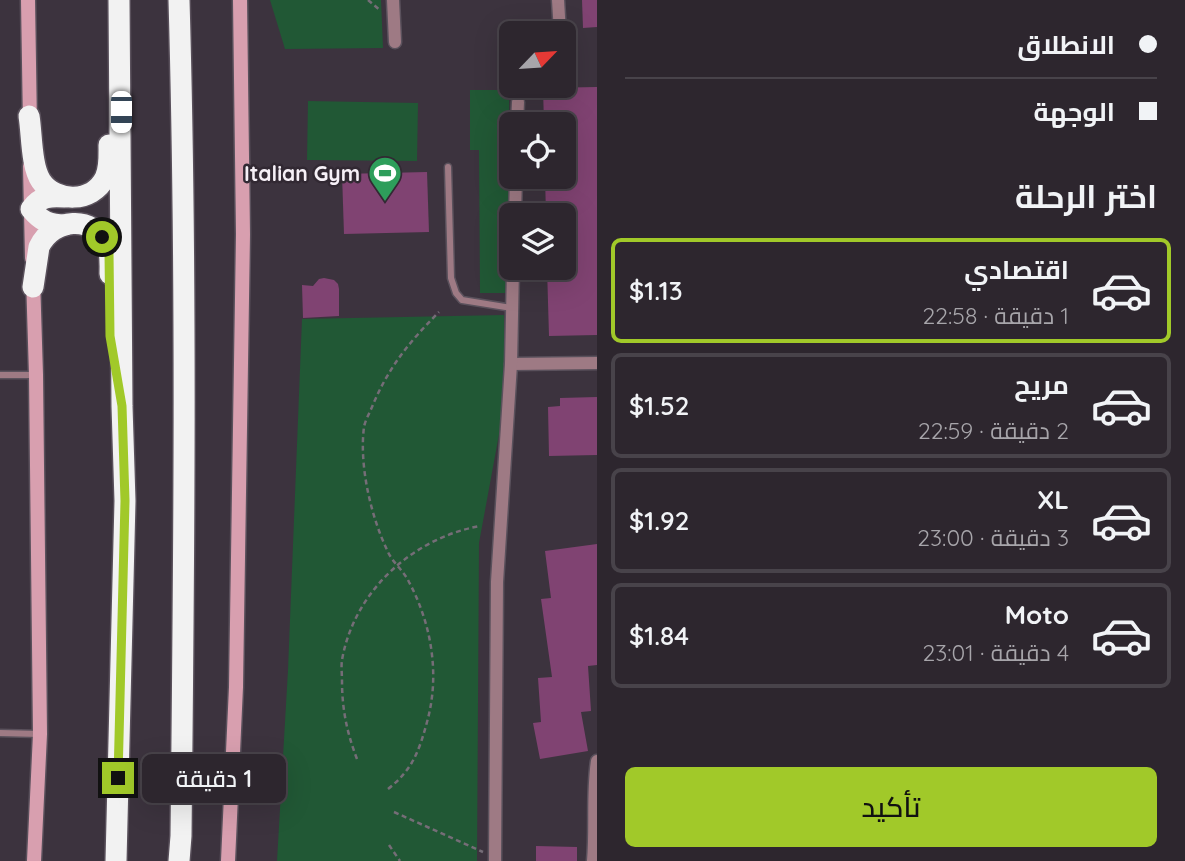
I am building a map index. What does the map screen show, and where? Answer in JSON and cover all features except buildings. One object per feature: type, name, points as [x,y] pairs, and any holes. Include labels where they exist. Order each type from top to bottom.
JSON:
[{"type":"highway","points":[[116,861],[125,501],[120,0]]},
{"type":"highway","points":[[179,0],[183,135],[184,521],[179,861]]},
{"type":"highway","points":[[120,32],[108,117],[108,170],[102,183],[83,196],[46,197],[31,209],[47,223],[88,226],[102,237],[108,247],[110,336],[122,406]]},
{"type":"highway","points":[[29,116],[38,176],[49,190],[65,197]]},
{"type":"highway","points":[[33,287],[41,242],[54,229],[65,225]]},
{"type":"street","points":[[28,0],[40,734],[34,861]]},
{"type":"street","points":[[228,861],[236,687],[243,248],[240,0]]},
{"type":"street","points":[[393,0],[395,42]]},
{"type":"street","points":[[558,0],[559,21]]},
{"type":"street","points":[[518,102],[518,112]]},
{"type":"street","points":[[495,859],[497,582],[511,364],[513,280]]},
{"type":"street","points":[[511,364],[597,363]]},
{"type":"street","points":[[593,861],[597,761]]},
{"type":"lane","points":[[448,167],[451,278],[456,293],[462,300],[512,308]]},
{"type":"lane","points":[[0,375],[36,375]]},
{"type":"lane","points":[[0,733],[40,734]]},
{"type":"path","points":[[388,789],[403,778],[413,762],[431,707],[434,678],[426,624],[409,580],[389,554],[369,497],[365,475],[364,425],[397,360],[439,312]]},
{"type":"path","points":[[357,759],[348,736],[342,705],[342,661],[350,633],[363,605],[378,583],[415,551],[461,530],[480,527]]},
{"type":"path","points":[[394,812],[495,859]]},
{"type":"path","points":[[389,845],[400,861]]},
{"type":"green space","points":[[270,0],[381,0],[383,48],[285,49]]},
{"type":"green space","points":[[470,90],[499,90],[499,98],[509,98],[509,112],[499,112],[499,189],[510,189],[510,203],[499,203],[499,280],[511,280],[511,293],[480,293],[479,150],[470,150]]},
{"type":"green space","points":[[308,101],[418,103],[417,161],[307,160]]},
{"type":"green space","points":[[504,315],[505,426],[500,429],[479,543],[477,861],[277,861],[288,670],[302,319]]},
{"type":"place","name":"Italian Gym","points":[[385,203]]},
{"type":"route","points":[[102,237],[110,261],[110,336],[122,406],[125,501],[118,778]]}]
